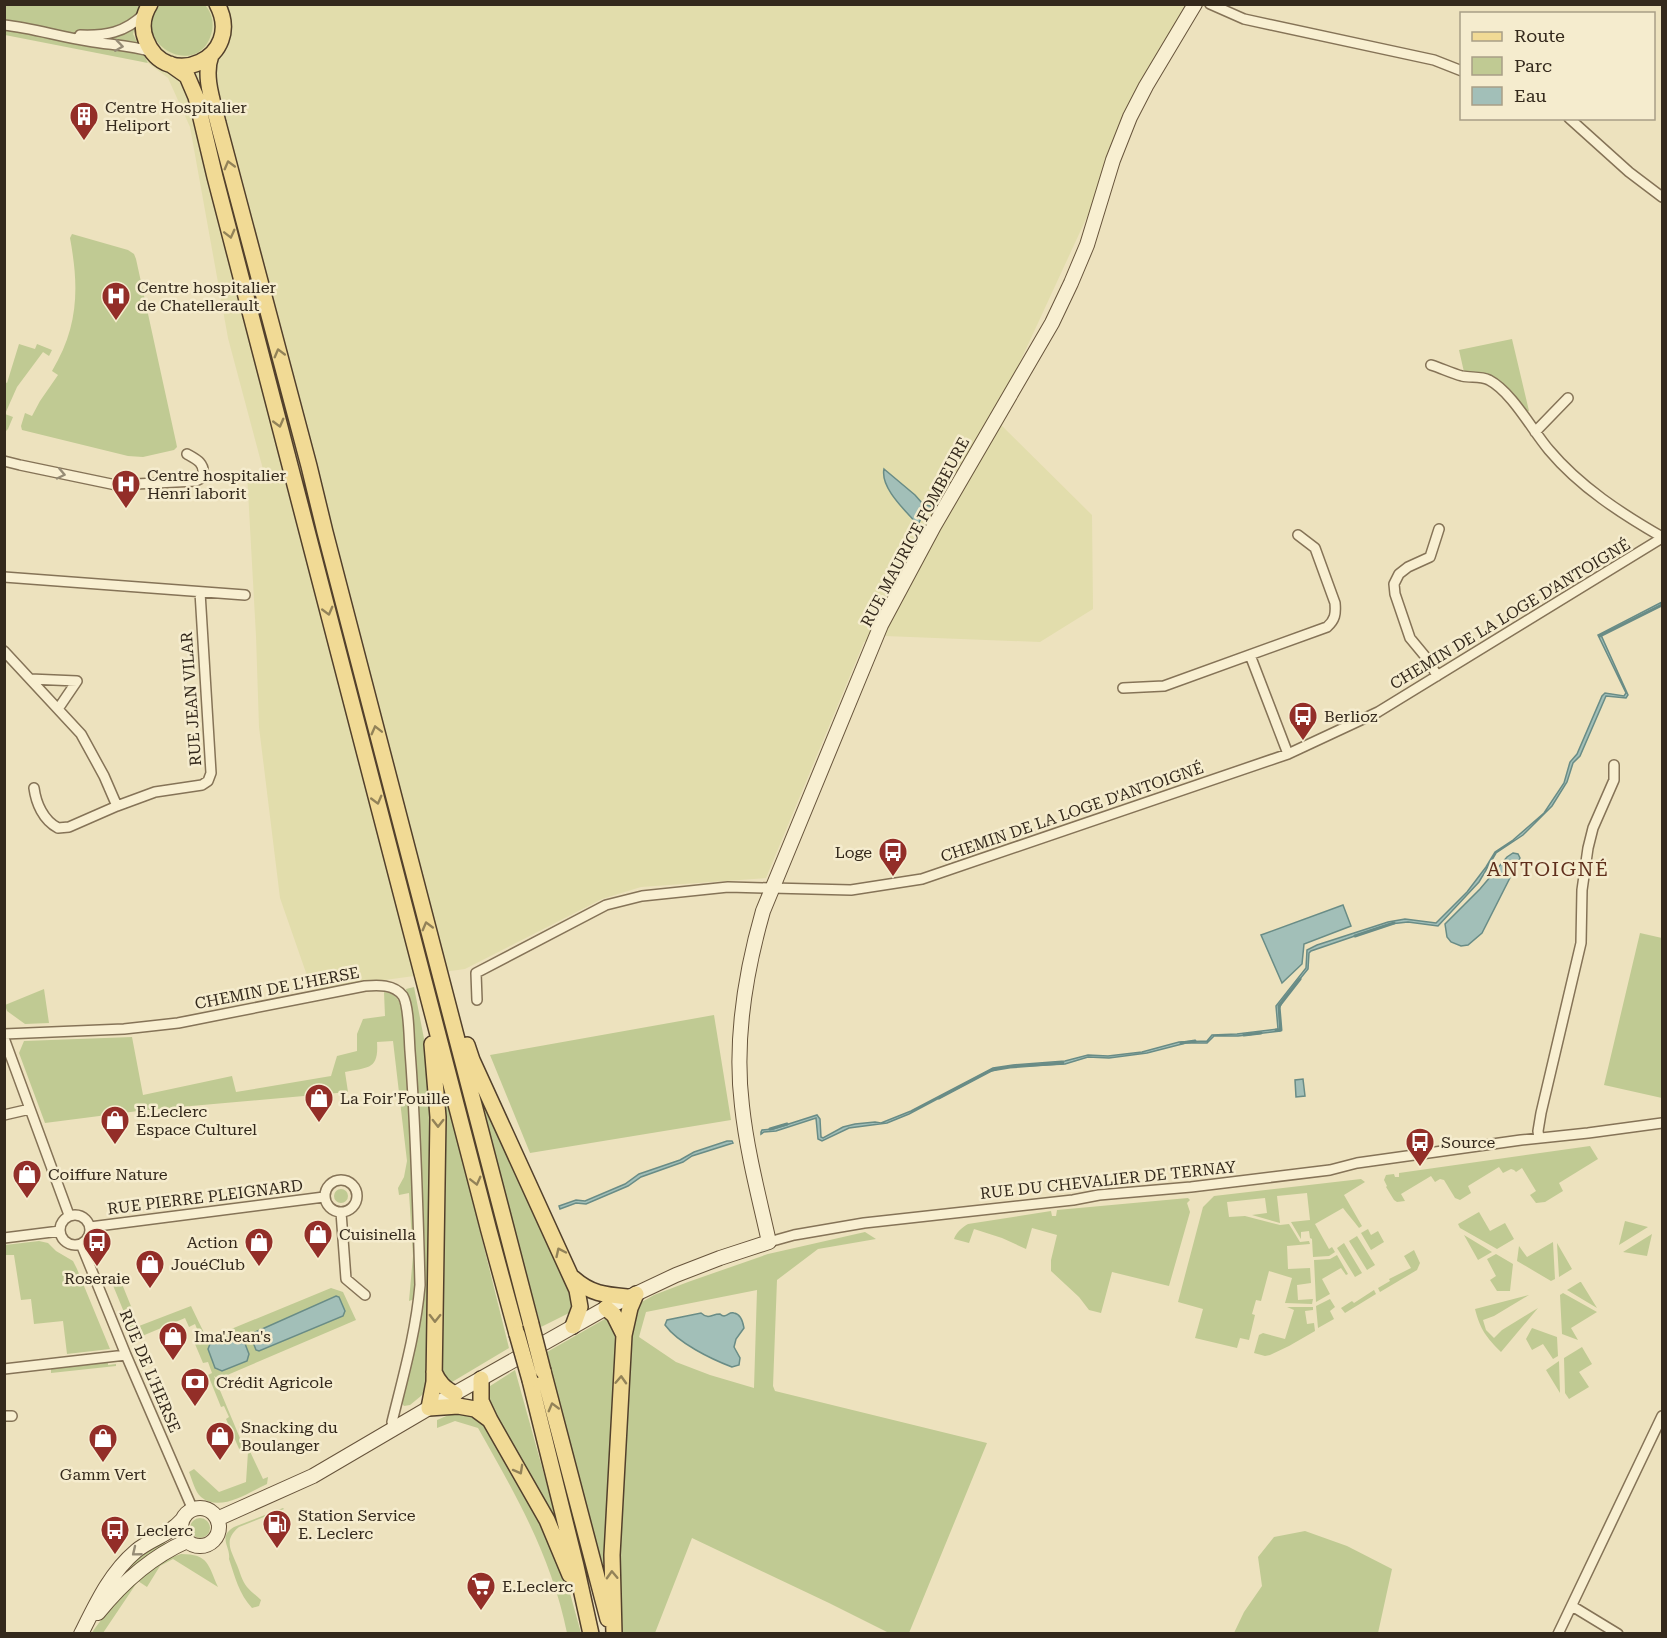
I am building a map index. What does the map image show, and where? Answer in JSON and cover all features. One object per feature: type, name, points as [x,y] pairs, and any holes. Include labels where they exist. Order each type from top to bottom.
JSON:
[{"type":"main road","points":[[218,4],[223,18],[224,31],[219,46],[211,56],[208,65],[218,123],[613,1634]]},
{"type":"main road","points":[[148,9],[143,22],[144,33],[153,53],[161,60],[182,67],[195,65],[211,56]]},
{"type":"main road","points":[[170,64],[187,76],[196,97],[489,1232],[530,1380],[591,1634]]},
{"type":"main road","points":[[425,982],[423,1004],[433,1050],[438,1117],[434,1382],[429,1408],[458,1406],[475,1409],[490,1420]]},
{"type":"main road","points":[[442,982],[454,1008],[472,1060],[577,1290],[580,1307],[573,1326]]},
{"type":"main road","points":[[572,1278],[583,1287],[599,1294],[632,1295],[624,1335],[612,1555],[613,1634]]},
{"type":"main road","points":[[606,1308],[614,1315],[624,1335]]},
{"type":"main road","points":[[434,1372],[438,1382],[455,1394]]},
{"type":"main road","points":[[481,1379],[481,1401],[547,1520],[585,1608]]},
{"type":"street","name":"RUE MAURICE FOMBEURE","points":[[769,1242],[748,1148],[739,1072],[743,1005],[763,911],[881,626],[933,526],[1052,323],[1087,245],[1113,160],[1130,117],[1150,77],[1195,4]]},
{"type":"street","points":[[1210,4],[1244,18],[1434,60],[1460,70]]},
{"type":"street","points":[[4,25],[88,35],[111,33],[129,27],[148,9]]},
{"type":"street","points":[[44,31],[86,41],[138,48],[153,53]]},
{"type":"street","points":[[1571,120],[1629,172],[1662,197]]},
{"type":"street","points":[[1431,365],[1463,376],[1488,380],[1506,394],[1549,451],[1568,470],[1614,508],[1662,538]]},
{"type":"street","points":[[1535,432],[1568,398]]},
{"type":"street","points":[[4,461],[120,485],[196,481],[203,475],[202,465],[187,453]]},
{"type":"street","points":[[1437,676],[1425,656],[1410,638],[1395,594],[1394,584],[1399,574],[1408,567],[1430,557],[1439,529]]},
{"type":"street","points":[[1123,688],[1164,686],[1327,627],[1333,621],[1336,612],[1335,603],[1315,548],[1298,535]]},
{"type":"street","name":"CHEMIN DE LA LOGE D'ANTOIGNÉ","points":[[477,1000],[476,973],[606,905],[642,896],[728,887],[851,890],[922,879],[1288,754],[1378,712],[1662,538]]},
{"type":"street","points":[[4,576],[245,595]]},
{"type":"street","name":"RUE JEAN VILAR","points":[[34,788],[39,808],[49,822],[58,828],[69,827],[155,792],[202,785],[208,781],[212,773],[200,592]]},
{"type":"street","points":[[4,651],[85,741],[117,806]]},
{"type":"street","points":[[1250,655],[1288,754]]},
{"type":"street","points":[[30,679],[77,681],[58,709]]},
{"type":"street","points":[[1539,1138],[1541,1113],[1581,943],[1582,890],[1588,848],[1593,828],[1614,780],[1614,765]]},
{"type":"street","name":"CHEMIN DE L'HERSE","points":[[4,1034],[124,1029],[178,1023],[364,986],[379,985],[393,988],[403,997],[408,1014],[412,1068],[420,1285],[411,1347],[392,1422],[394,1429]]},
{"type":"street","points":[[4,1038],[69,1215]]},
{"type":"street","points":[[4,1115],[30,1109]]},
{"type":"street","name":"RUE DU CHEVALIER DE TERNAY","points":[[217,1519],[313,1476],[573,1326],[632,1295],[698,1267],[794,1235],[864,1223],[1330,1170],[1357,1163],[1662,1123]]},
{"type":"street","points":[[343,1180],[352,1184],[357,1194],[351,1208],[341,1212],[328,1206],[324,1197],[326,1188],[333,1181],[343,1180]]},
{"type":"street","name":"RUE PIERRE PLEIGNARD","points":[[90,1227],[324,1197]]},
{"type":"street","points":[[341,1212],[346,1279],[365,1296]]},
{"type":"street","points":[[74,1214],[82,1216],[89,1222],[90,1227],[89,1237],[81,1244],[67,1243],[63,1240],[60,1231],[62,1221],[74,1214]]},
{"type":"street","points":[[4,1238],[60,1231]]},
{"type":"street","name":"RUE DE L'HERSE","points":[[81,1244],[188,1514]]},
{"type":"street","points":[[4,1369],[126,1355]]},
{"type":"street","points":[[1558,1634],[1662,1416]]},
{"type":"street","points":[[81,1634],[109,1582],[128,1558],[150,1542],[174,1529],[188,1514],[205,1509],[210,1511],[217,1519],[219,1530],[214,1540],[210,1544],[198,1546],[187,1541],[181,1528],[188,1514]]},
{"type":"street","points":[[81,1634],[114,1593],[132,1576],[161,1554],[187,1541]]},
{"type":"street","points":[[1572,1606],[1618,1634]]},
{"type":"shaded area","points":[[141,4],[1185,5],[994,418],[1092,515],[1093,609],[1040,642],[885,636],[864,642],[766,878],[641,887],[602,899],[465,969],[312,990],[280,898],[259,727],[247,473],[264,473],[228,338],[190,127],[168,78],[148,63],[133,34]]},
{"type":"green space","points":[[4,5],[141,5],[133,34],[148,63],[5,35]]},
{"type":"green space","points":[[160,5],[205,5],[213,24],[205,46],[194,54],[182,56],[169,52],[159,44],[153,32],[152,19]]},
{"type":"green space","points":[[72,234],[128,250],[134,254],[176,442],[177,447],[174,450],[143,457],[128,456],[22,430],[25,413],[32,416],[58,375],[52,371],[61,354],[72,322],[75,273],[70,238]]},
{"type":"green space","points":[[1512,339],[1529,411],[1527,412],[1501,382],[1485,375],[1464,372],[1459,350]]},
{"type":"green space","points":[[19,344],[35,349],[37,344],[52,350],[49,356],[43,352],[17,387],[5,414],[5,382],[7,383]]},
{"type":"green space","points":[[5,414],[13,417],[5,432]]},
{"type":"green space","points":[[1640,933],[1662,938],[1662,1098],[1604,1085]]},
{"type":"green space","points":[[414,987],[426,1049],[430,1102],[431,1296],[429,1372],[425,1391],[410,1405],[404,1406],[401,1402],[419,1332],[425,1271],[416,1063],[406,989]]},
{"type":"green space","points":[[44,989],[49,1023],[25,1024],[7,1011],[5,1005]]},
{"type":"green space","points":[[384,992],[399,1001],[405,1024],[416,1281],[415,1299],[409,1301],[413,1256],[409,1193],[399,1195],[398,1188],[404,1177],[407,1161],[393,1041],[377,1042],[376,1058],[370,1066],[345,1072],[348,1092],[146,1110],[45,1123],[19,1053],[24,1041],[132,1037],[143,1095],[232,1076],[236,1092],[331,1076],[337,1056],[357,1051],[357,1034],[363,1019],[385,1016]]},
{"type":"green space","points":[[714,1015],[731,1120],[530,1153],[490,1055]]},
{"type":"green space","points":[[437,1058],[509,1348],[452,1382],[446,1382],[441,1377]]},
{"type":"green space","points":[[470,1068],[572,1289],[572,1304],[569,1313],[541,1327]]},
{"type":"green space","points":[[1590,1146],[1598,1159],[1559,1183],[1563,1191],[1545,1202],[1536,1203],[1530,1195],[1536,1191],[1522,1168],[1516,1172],[1511,1169],[1503,1173],[1499,1167],[1468,1186],[1471,1193],[1460,1200],[1455,1198],[1444,1180],[1440,1179],[1435,1182],[1431,1176],[1401,1194],[1405,1201],[1397,1202],[1386,1187],[1384,1180],[1386,1175],[1394,1174],[1395,1177],[1399,1177],[1399,1173]]},
{"type":"green space","points":[[1361,1179],[1365,1182],[1344,1195],[1362,1226],[1359,1228],[1343,1208],[1315,1224],[1329,1249],[1332,1247],[1335,1252],[1329,1256],[1313,1257],[1309,1231],[1301,1232],[1301,1239],[1291,1222],[1310,1220],[1307,1193],[1277,1196],[1280,1223],[1252,1215],[1267,1213],[1265,1198],[1227,1202],[1229,1217],[1245,1216],[1280,1225],[1289,1224],[1300,1242],[1309,1241],[1310,1244],[1287,1246],[1288,1269],[1310,1268],[1311,1283],[1297,1285],[1298,1300],[1313,1299],[1312,1304],[1285,1303],[1292,1278],[1269,1271],[1261,1301],[1256,1300],[1249,1340],[1240,1338],[1237,1348],[1195,1338],[1203,1309],[1178,1302],[1203,1207],[1214,1196]]},
{"type":"green space","points":[[341,1189],[346,1191],[348,1196],[346,1201],[341,1203],[336,1201],[334,1196],[336,1191]]},
{"type":"green space","points":[[1188,1198],[1190,1212],[1169,1286],[1112,1272],[1101,1313],[1089,1310],[1079,1297],[1051,1271],[1051,1260],[1057,1235],[1032,1228],[1026,1249],[974,1229],[969,1243],[954,1239],[959,1231],[968,1224],[1051,1211],[1052,1216],[1056,1216],[1057,1210]]},
{"type":"green space","points":[[1479,1212],[1490,1231],[1505,1223],[1514,1239],[1497,1249],[1460,1228],[1458,1224]]},
{"type":"green space","points":[[1625,1221],[1648,1227],[1619,1245]]},
{"type":"green space","points":[[1368,1229],[1371,1235],[1378,1231],[1384,1242],[1371,1250],[1361,1233]]},
{"type":"green space","points":[[865,1232],[876,1239],[818,1249],[777,1280],[773,1386],[775,1391],[987,1443],[909,1633],[889,1633],[692,1538],[655,1633],[623,1634],[617,1577],[630,1324],[640,1303],[654,1295],[768,1254]],"holes":[[[757,1290],[754,1388],[676,1362],[639,1337],[646,1312]]]},
{"type":"green space","points":[[1652,1234],[1647,1256],[1623,1252]]},
{"type":"green space","points":[[1464,1235],[1492,1252],[1478,1260]]},
{"type":"green space","points":[[1357,1236],[1375,1265],[1367,1270],[1349,1241]]},
{"type":"green space","points":[[39,1241],[48,1243],[56,1251],[73,1261],[110,1349],[67,1354],[63,1321],[34,1324],[31,1299],[21,1300],[14,1255],[5,1255],[5,1245]]},
{"type":"green space","points":[[1553,1242],[1555,1279],[1551,1281],[1517,1261],[1519,1246],[1527,1257]]},
{"type":"green space","points":[[1344,1243],[1362,1273],[1355,1277],[1337,1248]]},
{"type":"green space","points":[[1557,1243],[1572,1269],[1559,1277]]},
{"type":"green space","points":[[1414,1250],[1420,1263],[1417,1270],[1380,1292],[1378,1288],[1390,1281],[1389,1279],[1411,1268],[1404,1256]]},
{"type":"green space","points":[[1496,1254],[1513,1264],[1510,1291],[1497,1291],[1490,1280],[1496,1276],[1487,1259]]},
{"type":"green space","points":[[1337,1255],[1348,1274],[1346,1275],[1341,1268],[1322,1279],[1330,1294],[1316,1302],[1314,1260],[1330,1259]]},
{"type":"green space","points":[[1581,1282],[1597,1308],[1567,1290]]},
{"type":"green space","points":[[112,1283],[122,1284],[139,1326],[191,1306],[207,1339],[331,1288],[343,1292],[356,1320],[218,1379],[214,1376],[242,1443],[247,1445],[263,1479],[268,1477],[267,1484],[225,1502],[209,1501],[199,1495],[189,1472],[194,1469],[219,1492],[246,1482],[248,1452],[240,1451],[226,1419],[229,1417],[224,1406],[221,1407],[208,1375],[212,1373],[208,1362],[203,1363],[195,1344],[202,1341],[195,1324],[189,1327],[185,1318],[135,1339]]},
{"type":"green space","points":[[1374,1290],[1376,1294],[1345,1313],[1341,1308],[1352,1301],[1354,1303]]},
{"type":"green space","points":[[1563,1293],[1597,1312],[1571,1328],[1578,1340],[1562,1334],[1560,1295]]},
{"type":"green space","points":[[1529,1295],[1483,1320],[1486,1330],[1494,1338],[1502,1330],[1538,1308],[1501,1352],[1484,1332],[1475,1309]]},
{"type":"green space","points":[[1330,1299],[1335,1307],[1330,1311],[1334,1319],[1318,1328],[1316,1306]]},
{"type":"green space","points":[[1287,1307],[1313,1307],[1313,1310],[1305,1311],[1307,1324],[1314,1323],[1315,1331],[1270,1355],[1254,1353],[1259,1335],[1263,1333],[1285,1339],[1294,1310]]},
{"type":"green space","points":[[610,1316],[619,1330],[610,1605],[547,1352]]},
{"type":"green space","points":[[1532,1328],[1557,1337],[1558,1356],[1553,1359],[1543,1344],[1532,1350],[1526,1339]]},
{"type":"green space","points":[[1582,1347],[1592,1364],[1579,1372],[1589,1387],[1569,1399],[1565,1393],[1564,1358]]},
{"type":"green space","points":[[108,1360],[108,1365],[116,1364],[116,1366],[51,1373],[51,1366]]},
{"type":"green space","points":[[1559,1361],[1560,1393],[1546,1370]]},
{"type":"green space","points":[[515,1370],[567,1557],[487,1406],[487,1388]]},
{"type":"green space","points":[[462,1411],[485,1422],[536,1510],[563,1568],[581,1633],[567,1633],[556,1590],[536,1538],[518,1500],[478,1428],[455,1421],[437,1428],[437,1420]]},
{"type":"green space","points":[[283,1508],[239,1527],[231,1536],[231,1550],[242,1579],[245,1585],[261,1600],[259,1606],[252,1608],[235,1579],[225,1538],[234,1527]]},
{"type":"green space","points":[[200,1518],[207,1521],[210,1528],[207,1535],[200,1538],[193,1535],[190,1528],[193,1521]]},
{"type":"green space","points":[[1305,1531],[1347,1546],[1392,1569],[1378,1633],[1234,1633],[1244,1612],[1262,1586],[1258,1557],[1274,1537]]},
{"type":"green space","points":[[163,1540],[167,1546],[108,1596],[135,1557]]},
{"type":"green space","points":[[181,1554],[197,1556],[206,1562],[218,1587],[173,1559],[160,1566],[147,1587],[138,1581],[103,1633],[91,1634],[119,1599],[142,1576],[168,1559]]},
{"type":"water","points":[[884,469],[923,504],[937,508],[935,512],[925,509],[918,525],[890,491],[886,484]]},
{"type":"water","points":[[1662,602],[1662,605],[1601,635],[1628,695],[1626,698],[1606,696],[1580,756],[1573,763],[1567,782],[1552,806],[1523,835],[1496,853],[1479,882],[1438,926],[1408,922],[1390,924],[1311,951],[1308,969],[1283,1000],[1279,1009],[1280,1031],[1238,1036],[1214,1036],[1207,1043],[1186,1043],[1147,1053],[1109,1058],[1088,1057],[1065,1064],[1005,1067],[988,1072],[909,1114],[887,1123],[849,1128],[822,1141],[818,1139],[816,1118],[761,1134],[762,1130],[773,1129],[817,1115],[820,1119],[821,1137],[823,1138],[843,1127],[881,1123],[911,1111],[993,1068],[1065,1061],[1088,1055],[1108,1056],[1142,1052],[1179,1042],[1207,1041],[1212,1035],[1278,1029],[1276,1006],[1306,968],[1307,950],[1388,922],[1405,919],[1436,923],[1467,892],[1495,852],[1513,840],[1544,813],[1564,783],[1570,762],[1577,754],[1602,696],[1605,693],[1624,696],[1626,693],[1598,635]]},
{"type":"water","points":[[1513,853],[1518,854],[1520,858],[1482,933],[1468,945],[1461,946],[1451,942],[1447,937],[1445,924]]},
{"type":"water","points":[[1343,905],[1351,926],[1304,944],[1302,964],[1282,983],[1261,935]]},
{"type":"water","points":[[1303,1079],[1305,1096],[1296,1097],[1295,1080]]},
{"type":"water","points":[[727,1141],[733,1143],[692,1156],[683,1162],[641,1177],[628,1186],[586,1204],[576,1203],[560,1209],[559,1206],[576,1200],[585,1201],[625,1184],[639,1174]]},
{"type":"water","points":[[336,1296],[339,1297],[345,1311],[343,1316],[259,1351],[256,1350],[251,1337],[253,1333]]},
{"type":"water","points":[[701,1313],[708,1316],[720,1314],[724,1316],[732,1313],[740,1317],[744,1328],[736,1339],[734,1347],[740,1358],[739,1365],[732,1367],[705,1355],[678,1338],[665,1325],[667,1320]]},
{"type":"water","points":[[237,1333],[242,1336],[249,1354],[247,1361],[222,1371],[215,1368],[208,1349],[210,1344]]},
{"type":"waterway","points":[[1600,636],[1662,605]]},
{"type":"waterway","points":[[1355,936],[1394,923]]},
{"type":"waterway","points":[[1276,1030],[1281,1030],[1279,1006],[1300,979]]},
{"type":"waterway","points":[[1244,1035],[1261,1033]]},
{"type":"waterway","points":[[1181,1043],[1195,1041]]},
{"type":"waterway","points":[[939,1098],[992,1070],[1063,1063]]},
{"type":"waterway","points":[[770,1129],[787,1124]]},
{"type":"place","name":"Centre Hospitalier Heliport","points":[[84,142]]},
{"type":"place","name":"Centre hospitalier de Chatellerault","points":[[116,322]]},
{"type":"place","name":"Centre hospitalier Henri laborit","points":[[126,510]]},
{"type":"place","name":"Berlioz","points":[[1303,742]]},
{"type":"place","name":"Loge","points":[[893,878]]},
{"type":"place","name":"La Foir'Fouille","points":[[319,1124]]},
{"type":"place","name":"E.Leclerc Espace Culturel","points":[[115,1146]]},
{"type":"place","name":"Source","points":[[1420,1168]]},
{"type":"place","name":"Coiffure Nature","points":[[27,1200]]},
{"type":"place","name":"Cuisinella","points":[[318,1260]]},
{"type":"place","name":"Roseraie","points":[[97,1268]]},
{"type":"place","name":"Action","points":[[259,1268]]},
{"type":"place","name":"JouéClub","points":[[150,1290]]},
{"type":"place","name":"Ima'Jean's","points":[[173,1362]]},
{"type":"place","name":"Crédit Agricole","points":[[195,1408]]},
{"type":"place","name":"Snacking du Boulanger","points":[[220,1462]]},
{"type":"place","name":"Gamm Vert","points":[[103,1464]]},
{"type":"place","name":"Station Service E. Leclerc","points":[[277,1550]]},
{"type":"place","name":"Leclerc","points":[[115,1556]]},
{"type":"place","name":"E.Leclerc","points":[[481,1612]]},
{"type":"district","name":"ANTOIGNÉ","points":[[1548,869]]}]
